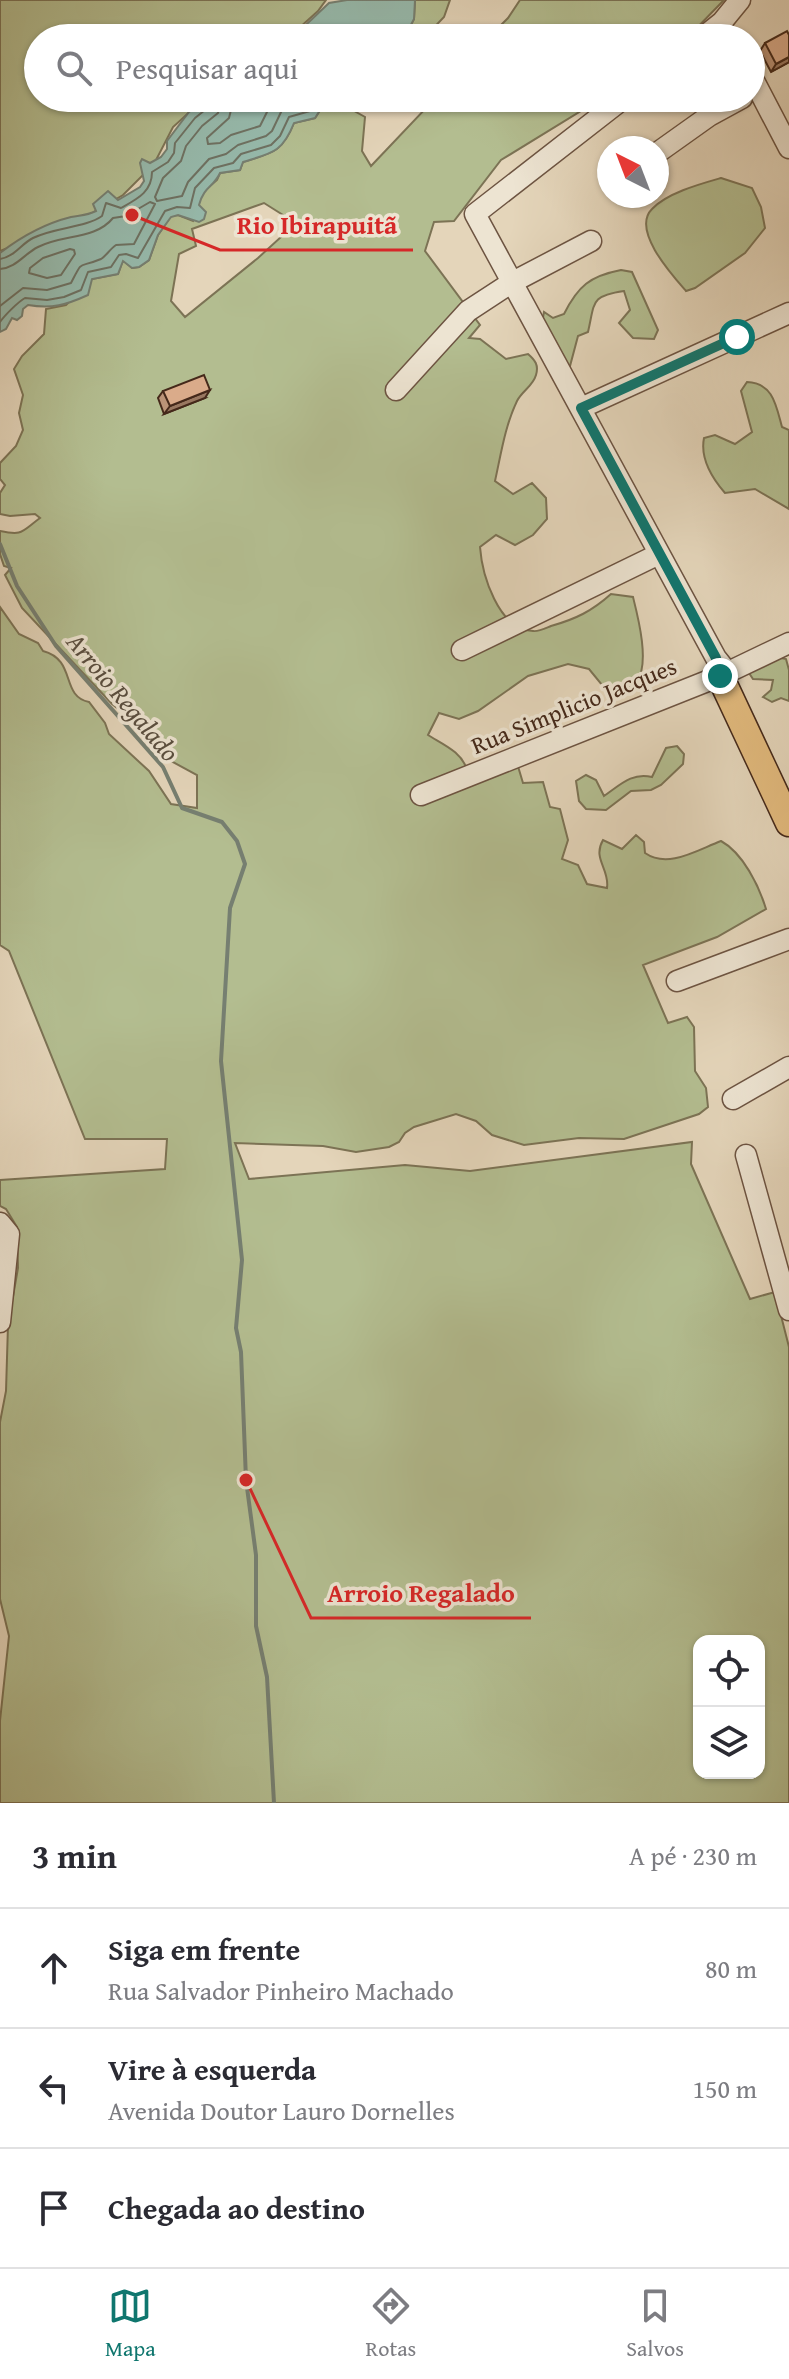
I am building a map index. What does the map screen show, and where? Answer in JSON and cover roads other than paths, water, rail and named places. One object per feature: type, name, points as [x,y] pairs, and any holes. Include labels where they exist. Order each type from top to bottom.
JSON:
[{"type":"main road","points":[[721,669],[746,701],[789,789]]},
{"type":"main road","points":[[721,669],[789,823]]},
{"type":"street","points":[[729,24],[740,0]]},
{"type":"street","points":[[606,112],[475,214],[721,669]]},
{"type":"street","points":[[669,144],[715,112]]},
{"type":"street","points":[[765,112],[789,148]]},
{"type":"street","points":[[396,390],[468,311],[511,283],[591,241]]},
{"type":"street","points":[[581,408],[789,313]]},
{"type":"street","points":[[462,650],[659,554]]},
{"type":"street","name":"Rua Simplicio Jacques","points":[[421,795],[789,643]]},
{"type":"street","points":[[677,981],[789,939]]},
{"type":"street","points":[[733,1099],[789,1067]]},
{"type":"street","points":[[746,1155],[789,1310]]},
{"type":"street","points":[[0,1223],[9,1234],[0,1322]]},
{"type":"water","points":[[415,0],[414,19],[411,24],[307,24],[329,3]]},
{"type":"water","points":[[189,112],[319,112],[315,118],[294,123],[285,140],[275,150],[243,162],[240,170],[220,173],[201,199],[199,205],[206,212],[204,219],[199,222],[178,215],[171,217],[158,235],[149,260],[139,267],[132,268],[123,261],[118,274],[92,279],[88,295],[59,305],[28,305],[23,309],[22,316],[17,320],[12,318],[6,329],[0,332],[0,253],[42,227],[96,211],[93,204],[108,191],[118,200],[140,187],[144,181],[142,159],[150,163],[161,157],[167,149],[167,141]]},
{"type":"waterway","name":"Arroio Regalado","points":[[0,544],[17,586],[56,646],[163,767],[182,808],[222,822],[237,841],[245,864],[230,908],[221,1061],[242,1260],[236,1328],[241,1352],[246,1480],[256,1555],[256,1626],[267,1677],[274,1803]]},
{"type":"place","name":"Rio Ibirapuitã","points":[[132,215]]},
{"type":"place","name":"Arroio Regalado","points":[[246,1480]]}]
